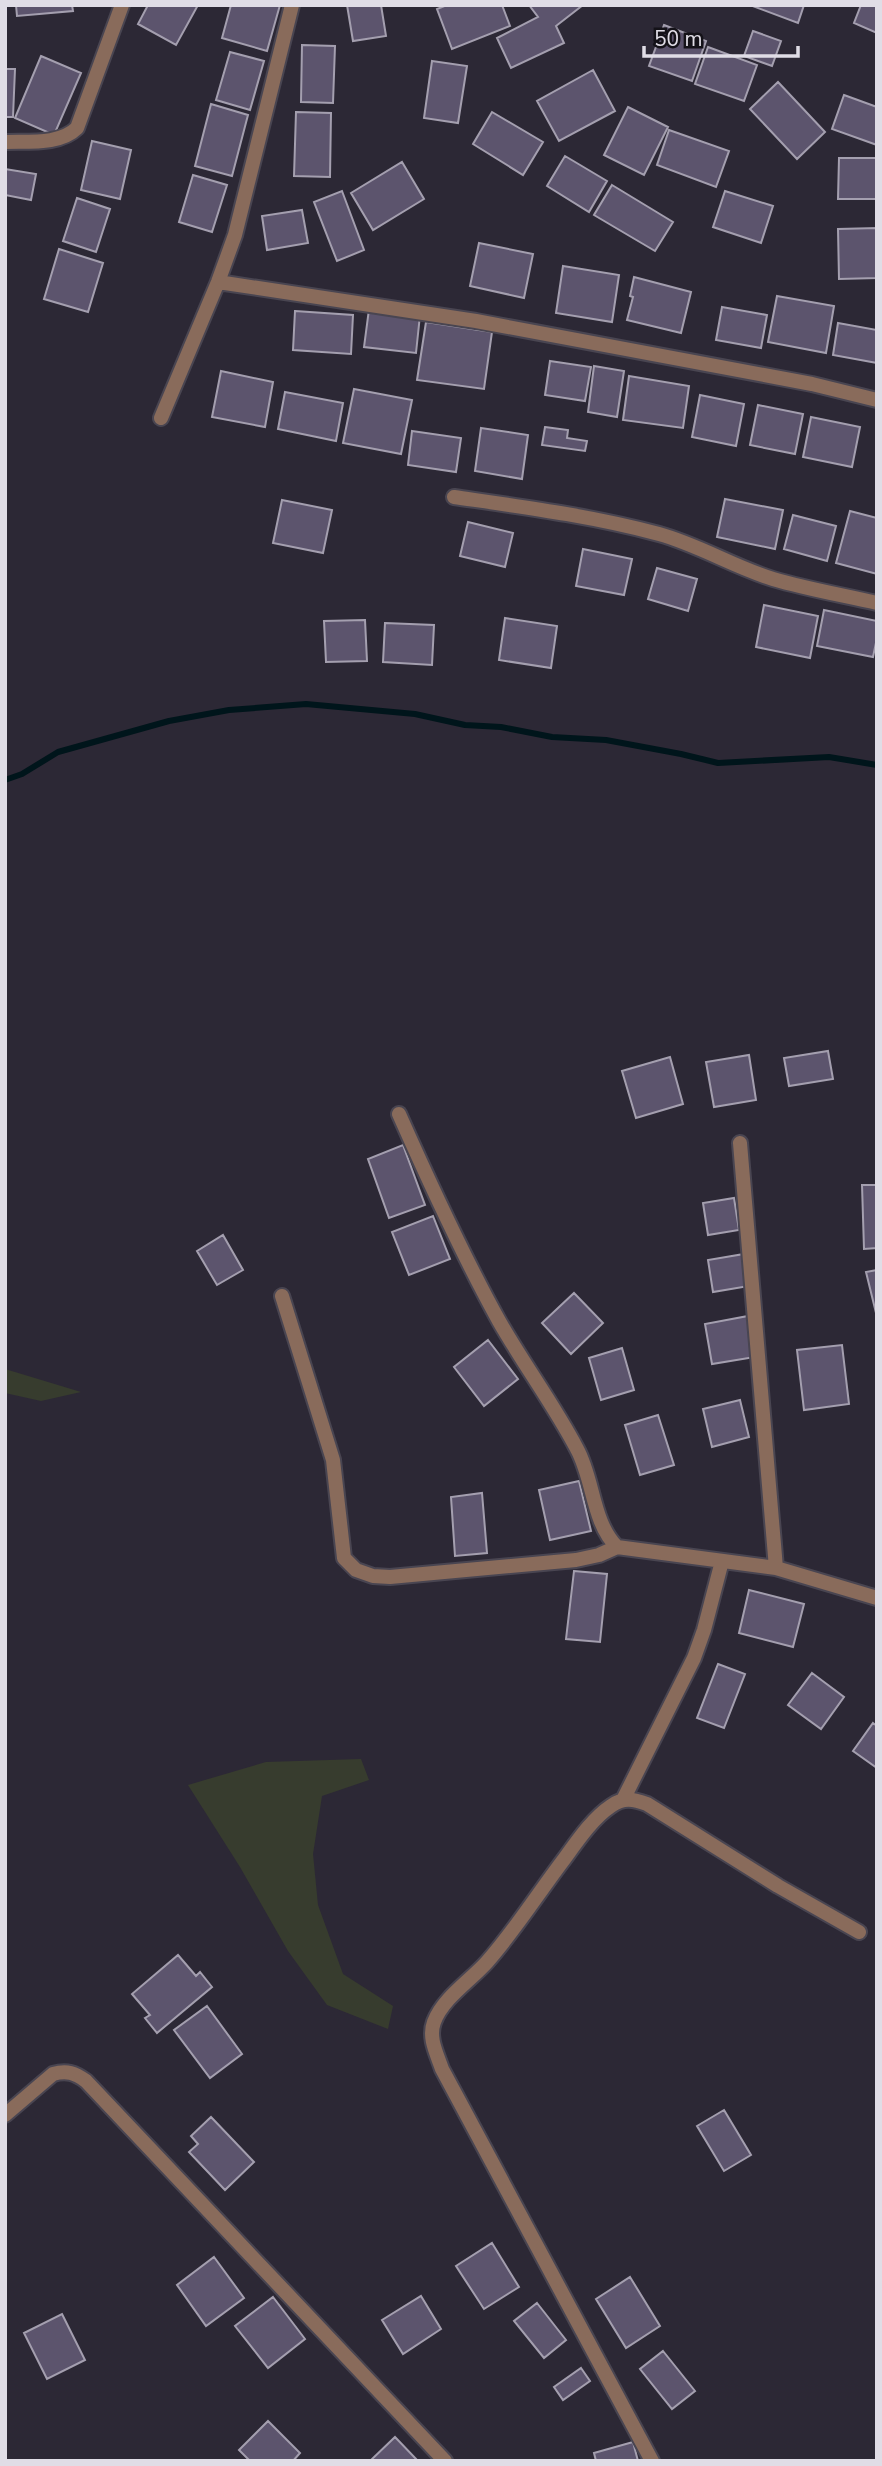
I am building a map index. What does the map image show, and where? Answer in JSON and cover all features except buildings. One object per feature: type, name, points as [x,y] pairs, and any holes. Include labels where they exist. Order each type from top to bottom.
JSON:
[{"type":"street","points":[[5,142],[60,138],[70,135],[77,128],[122,5]]},
{"type":"street","points":[[160,418],[218,282],[251,176],[292,5]]},
{"type":"street","points":[[218,282],[476,321],[812,384],[877,400]]},
{"type":"street","points":[[454,497],[592,519],[658,534],[688,543],[725,561],[774,579],[877,603]]},
{"type":"street","points":[[399,1114],[448,1224],[500,1322],[578,1452],[589,1478],[602,1525],[609,1539],[617,1547]]},
{"type":"street","points":[[740,1143],[776,1568]]},
{"type":"street","points":[[282,1296],[333,1460],[344,1558],[356,1570],[373,1576],[390,1577],[576,1560],[617,1547],[776,1568],[877,1598]]},
{"type":"street","points":[[623,1800],[694,1658],[722,1561]]},
{"type":"street","points":[[652,2461],[442,2069],[432,2038],[434,2023],[445,2004],[487,1962],[513,1930],[580,1836],[610,1806],[623,1800],[647,1804],[778,1886],[859,1932]]},
{"type":"street","points":[[5,2115],[53,2074],[63,2071],[76,2074],[86,2081],[446,2461]]},
{"type":"green space","points":[[5,1369],[81,1392],[41,1401],[5,1393]]},
{"type":"green space","points":[[361,1759],[369,1780],[322,1796],[313,1854],[318,1905],[343,1974],[393,2006],[388,2029],[327,2005],[288,1951],[240,1867],[188,1785],[266,1762]]},
{"type":"waterway","points":[[5,780],[22,774],[58,752],[169,721],[229,710],[306,704],[415,714],[465,725],[501,727],[552,737],[606,740],[718,763],[829,757],[877,765]]}]
